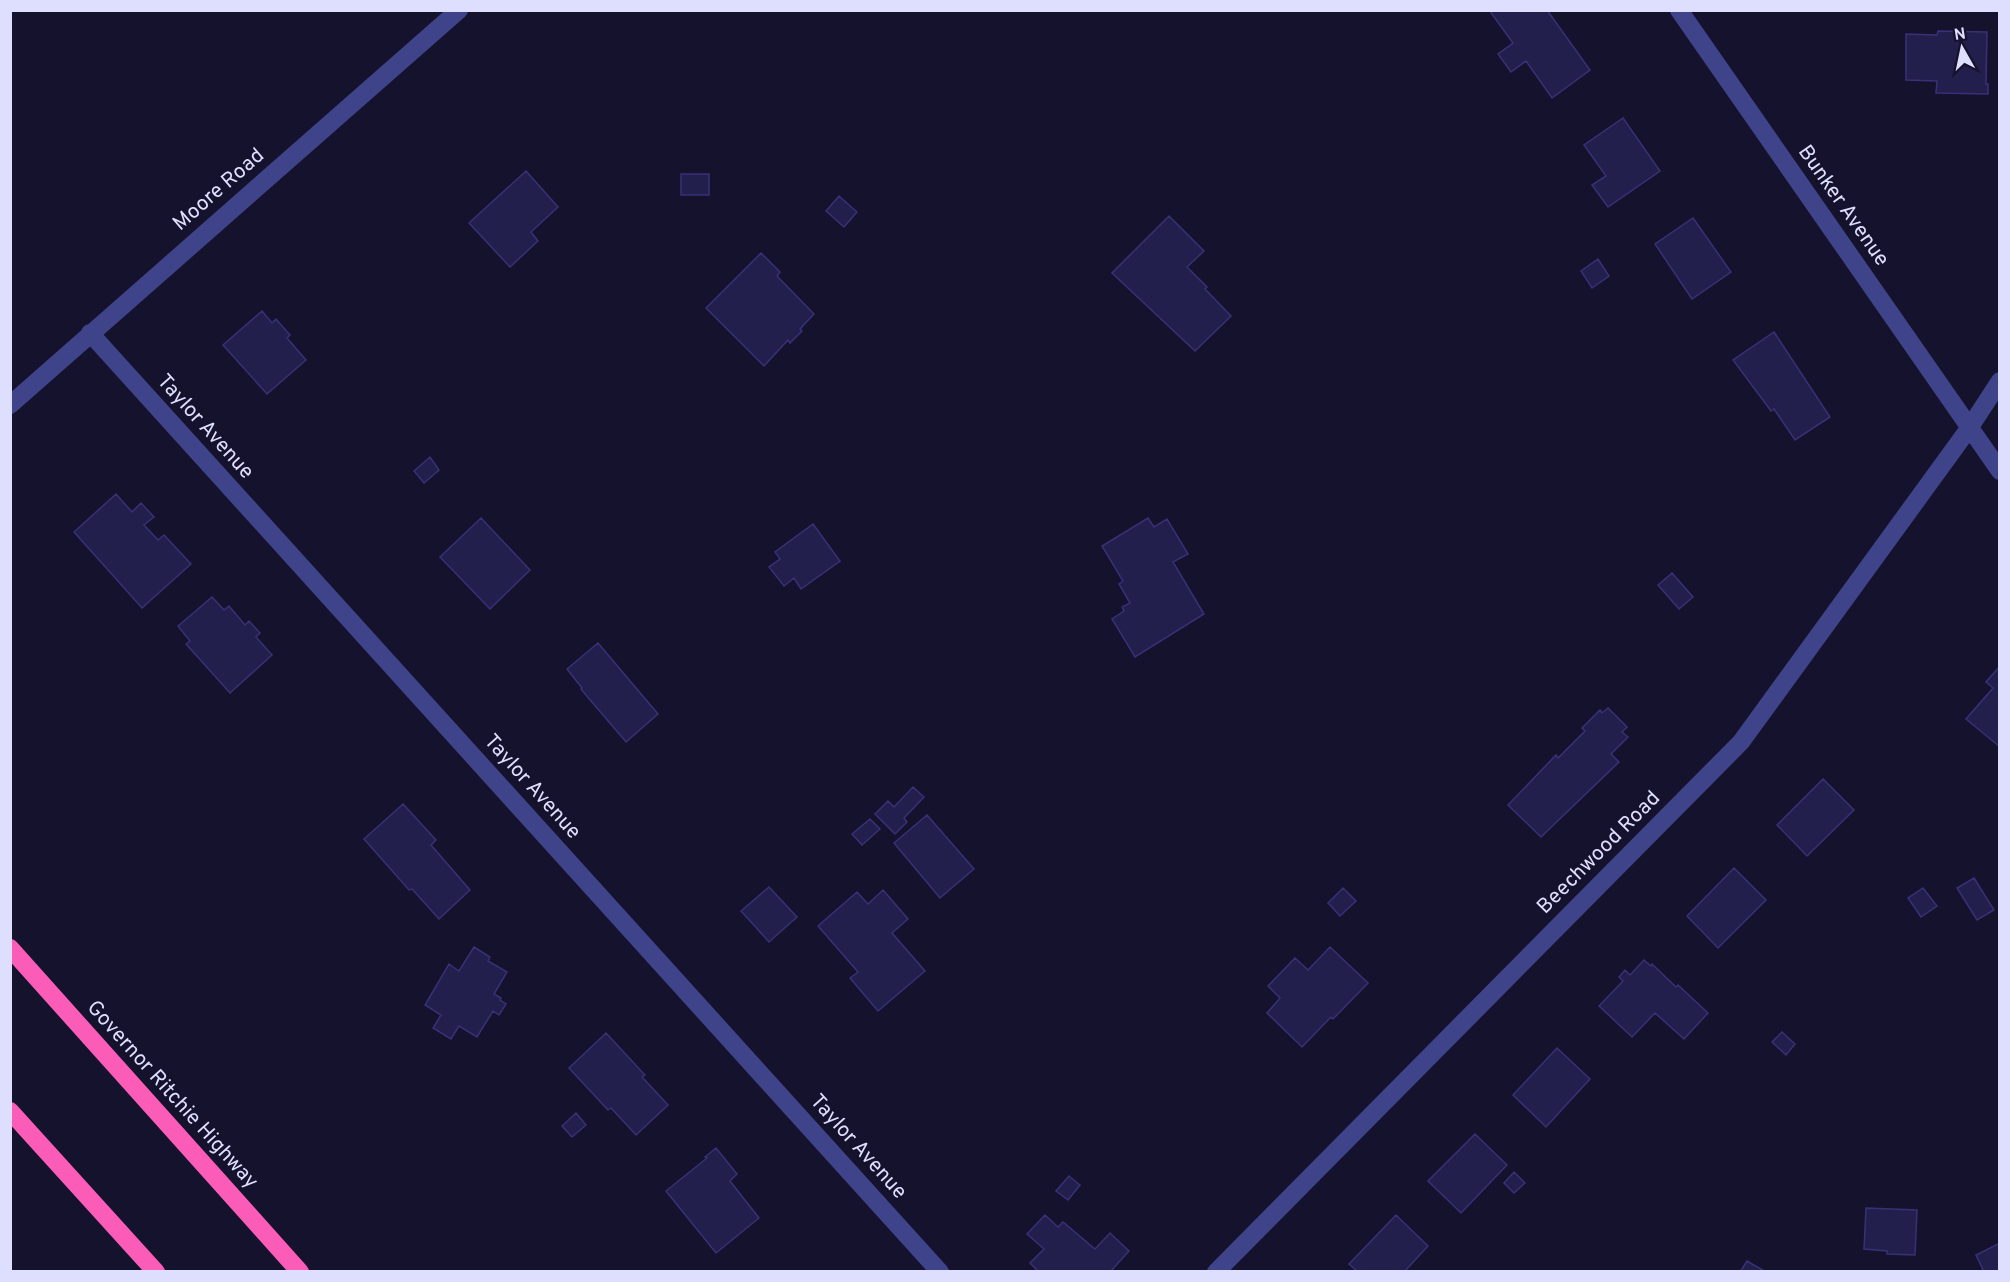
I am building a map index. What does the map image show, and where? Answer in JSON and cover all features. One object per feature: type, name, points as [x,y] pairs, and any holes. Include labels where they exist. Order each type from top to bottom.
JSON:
[{"type":"highway","name":"Governor Ritchie Highway","points":[[10,948],[300,1272]]},
{"type":"highway","points":[[10,1111],[156,1272]]},
{"type":"street","name":"Moore Road","points":[[10,405],[459,10]]},
{"type":"street","name":"Bunker Avenue","points":[[1680,10],[2000,471]]},
{"type":"street","name":"Taylor Avenue","points":[[90,333],[940,1272]]},
{"type":"street","name":"Beechwood Road","points":[[1216,1272],[1741,742],[1970,427],[2000,381]]},
{"type":"building","points":[[1489,10],[1547,10],[1590,70],[1552,98],[1526,61],[1511,72],[1498,54],[1513,43]]},
{"type":"building","points":[[1938,31],[1987,32],[1986,84],[1988,84],[1988,94],[1936,93],[1937,81],[1906,80],[1906,34],[1937,35]]},
{"type":"building","points":[[1623,118],[1660,171],[1608,207],[1592,185],[1606,176],[1584,145]]},
{"type":"building","points":[[526,171],[558,207],[531,232],[538,241],[510,267],[469,223]]},
{"type":"building","points":[[681,174],[709,174],[709,195],[681,195]]},
{"type":"building","points":[[839,196],[857,212],[844,227],[826,211]]},
{"type":"building","points":[[1169,216],[1204,251],[1187,267],[1231,316],[1195,351],[1112,273]]},
{"type":"building","points":[[1693,218],[1731,272],[1692,299],[1655,244]]},
{"type":"building","points":[[761,253],[780,272],[777,276],[814,314],[800,329],[802,331],[790,343],[788,340],[764,366],[706,308]]},
{"type":"building","points":[[1598,259],[1609,276],[1592,288],[1581,271]]},
{"type":"building","points":[[262,311],[272,323],[276,319],[290,335],[287,338],[306,360],[267,394],[223,345]]},
{"type":"building","points":[[1774,332],[1830,417],[1795,440],[1774,409],[1771,411],[1733,360]]},
{"type":"building","points":[[430,457],[439,470],[424,483],[414,471]]},
{"type":"building","points":[[116,494],[132,512],[141,503],[154,517],[144,525],[158,540],[164,535],[191,564],[142,608],[74,532]]},
{"type":"building","points":[[481,518],[530,570],[490,609],[440,557]]},
{"type":"building","points":[[1148,518],[1154,527],[1167,519],[1188,554],[1173,562],[1204,614],[1135,657],[1112,619],[1124,611],[1122,607],[1130,603],[1119,584],[1123,581],[1102,546]]},
{"type":"building","points":[[813,524],[840,561],[801,589],[794,578],[784,586],[769,567],[780,559],[775,552]]},
{"type":"building","points":[[1672,573],[1693,597],[1679,609],[1658,585]]},
{"type":"building","points":[[212,597],[224,610],[229,606],[245,625],[249,621],[260,633],[256,637],[272,655],[230,693],[186,644],[190,641],[178,626]]},
{"type":"building","points":[[598,643],[658,714],[626,742],[567,669]]},
{"type":"building","points":[[2000,666],[2000,747],[1966,719],[1993,688],[1986,682]]},
{"type":"building","points":[[1608,708],[1627,727],[1622,732],[1628,737],[1611,754],[1619,762],[1541,837],[1508,805],[1556,755],[1558,758],[1585,731],[1582,728],[1600,710],[1602,713]]},
{"type":"building","points":[[1823,779],[1854,810],[1807,856],[1777,825]]},
{"type":"building","points":[[913,787],[924,797],[904,818],[907,822],[895,834],[875,814],[888,801],[894,807]]},
{"type":"building","points":[[403,804],[436,840],[431,845],[470,890],[439,919],[412,889],[409,890],[364,839]]},
{"type":"building","points":[[927,815],[974,869],[940,898],[894,843]]},
{"type":"building","points":[[870,819],[880,829],[862,845],[852,834]]},
{"type":"building","points":[[1734,868],[1766,900],[1718,948],[1687,916]]},
{"type":"building","points":[[1974,878],[1994,910],[1977,920],[1957,888]]},
{"type":"building","points":[[769,887],[797,917],[769,942],[741,911]]},
{"type":"building","points":[[1343,888],[1356,901],[1340,916],[1328,903]]},
{"type":"building","points":[[1923,888],[1937,906],[1921,917],[1908,898]]},
{"type":"building","points":[[883,890],[908,919],[892,933],[925,971],[878,1011],[850,978],[858,972],[818,926],[857,892],[868,904]]},
{"type":"building","points":[[474,947],[490,957],[488,961],[507,972],[494,994],[506,1004],[499,1015],[493,1011],[477,1037],[459,1026],[451,1039],[433,1028],[441,1015],[425,1005],[449,964],[459,971]]},
{"type":"building","points":[[1330,947],[1368,983],[1302,1047],[1267,1013],[1280,998],[1268,986],[1295,958],[1308,970]]},
{"type":"building","points":[[1644,960],[1651,966],[1652,964],[1676,987],[1678,985],[1708,1013],[1684,1039],[1655,1013],[1632,1037],[1599,1006],[1623,981],[1619,977],[1625,970],[1630,975]]},
{"type":"building","points":[[1782,1032],[1795,1044],[1786,1055],[1772,1042]]},
{"type":"building","points":[[606,1033],[645,1075],[642,1077],[668,1105],[636,1135],[611,1108],[608,1110],[569,1068]]},
{"type":"building","points":[[1557,1048],[1590,1079],[1546,1127],[1513,1095]]},
{"type":"building","points":[[576,1113],[586,1125],[572,1137],[562,1126]]},
{"type":"building","points":[[1475,1134],[1507,1165],[1461,1213],[1428,1181]]},
{"type":"building","points":[[716,1148],[737,1174],[730,1181],[759,1218],[716,1253],[666,1191]]},
{"type":"building","points":[[1514,1172],[1525,1183],[1514,1193],[1504,1183]]},
{"type":"building","points":[[1069,1176],[1080,1185],[1068,1200],[1056,1191]]},
{"type":"building","points":[[1866,1208],[1917,1210],[1915,1255],[1887,1254],[1887,1251],[1864,1249]]},
{"type":"building","points":[[1045,1215],[1058,1227],[1063,1222],[1095,1249],[1110,1233],[1129,1251],[1110,1272],[1039,1272],[1030,1263],[1044,1249],[1027,1234]]},
{"type":"building","points":[[1396,1215],[1428,1246],[1404,1272],[1358,1272],[1349,1264]]},
{"type":"building","points":[[2000,1243],[2000,1272],[1984,1272],[1976,1255]]},
{"type":"building","points":[[1747,1261],[1766,1272],[1740,1272]]}]
